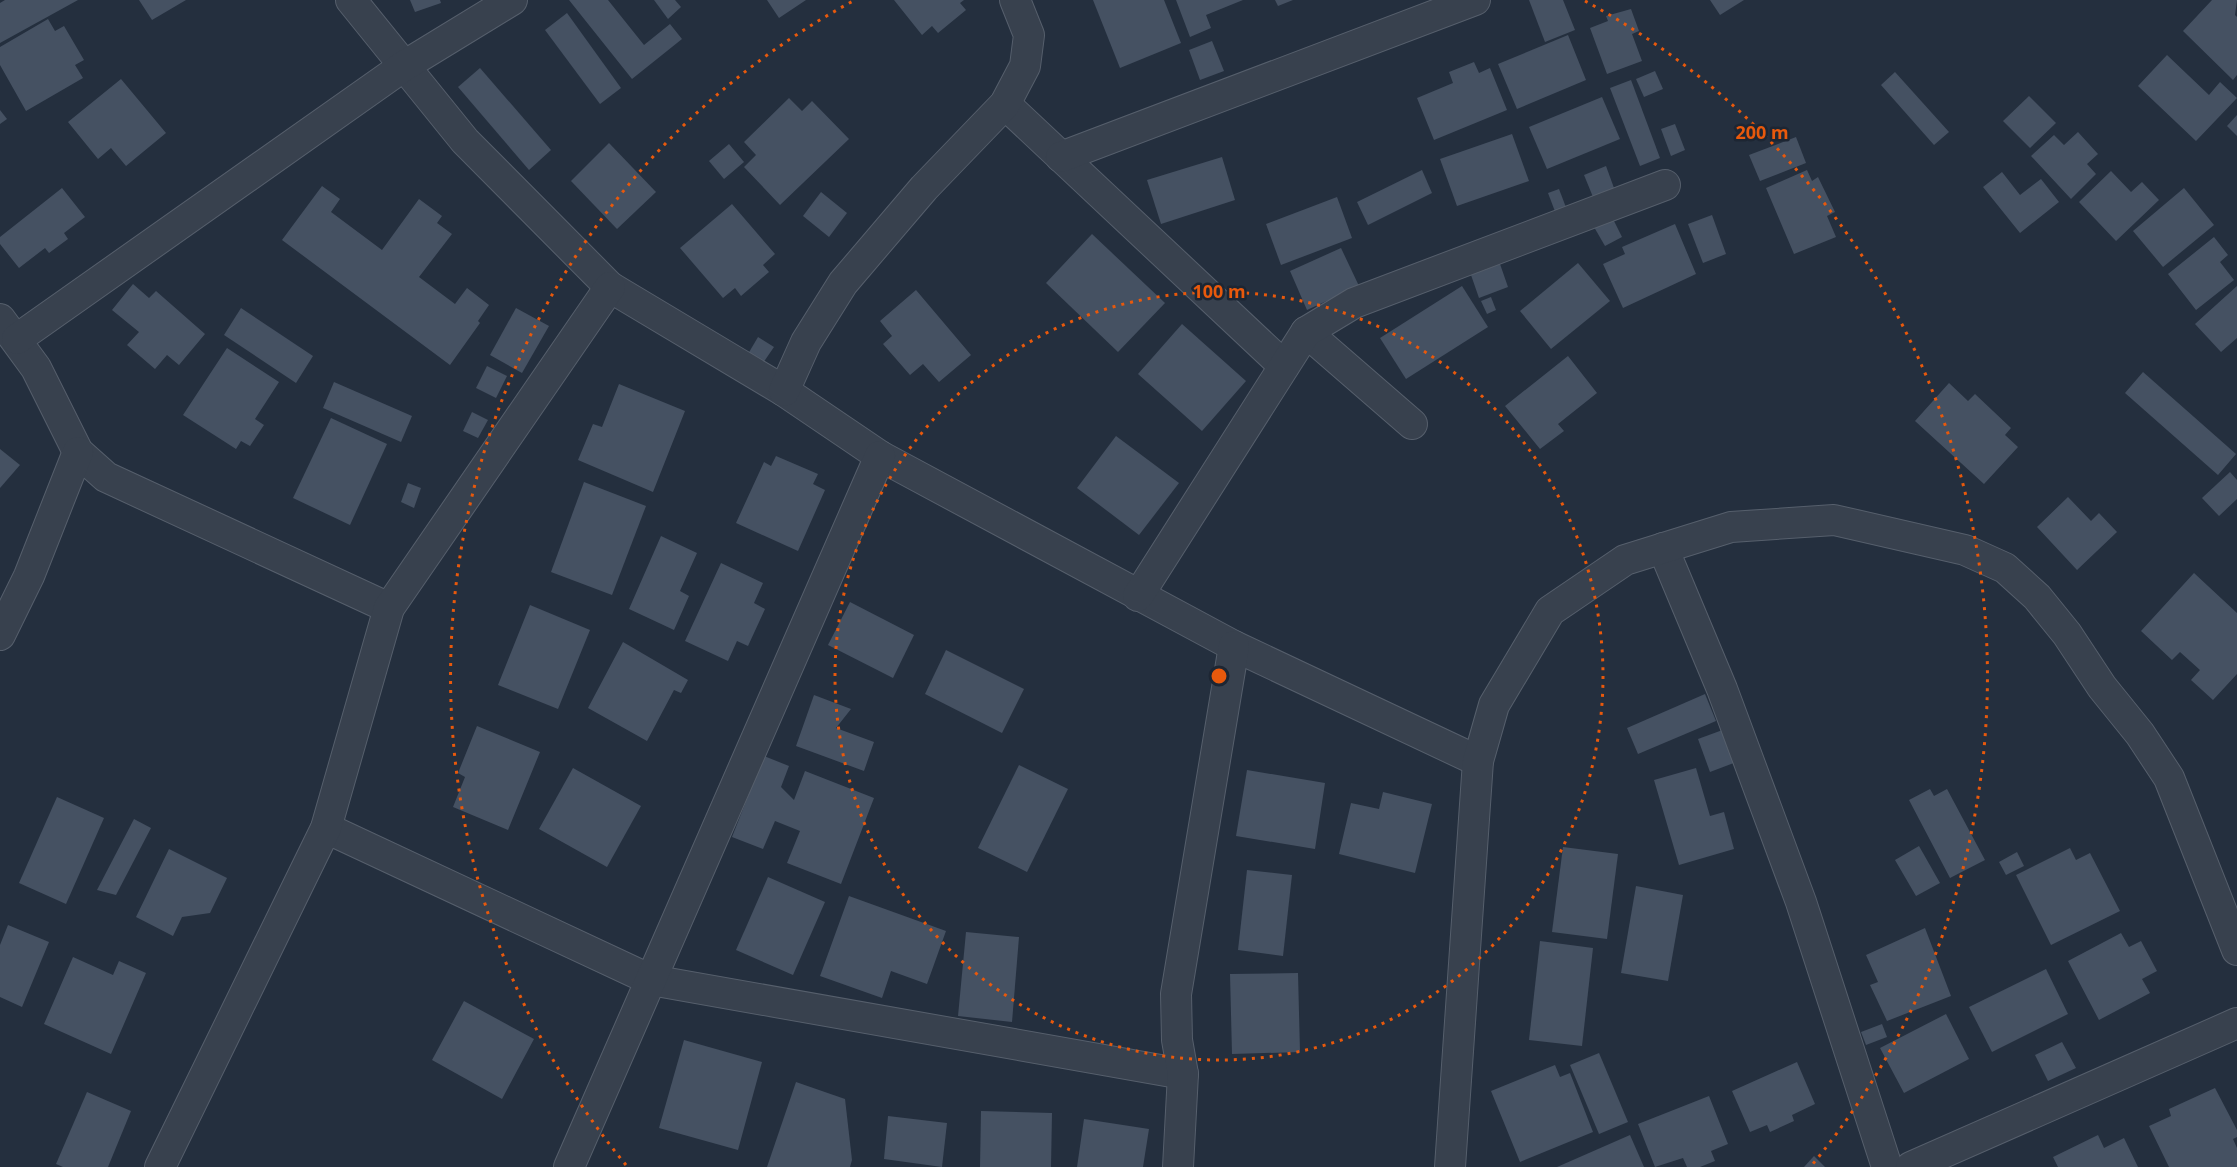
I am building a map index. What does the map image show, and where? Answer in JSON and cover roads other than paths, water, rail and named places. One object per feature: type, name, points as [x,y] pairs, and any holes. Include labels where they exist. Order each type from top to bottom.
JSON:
[{"type":"street","points":[[351,0],[465,141],[610,287],[784,391],[880,456],[1234,646],[1478,761]]},
{"type":"street","points":[[389,608],[106,477],[78,452],[36,368],[9,329],[404,66],[512,0]]},
{"type":"street","points":[[784,391],[806,342],[843,283],[924,188],[1005,104],[1025,66],[1029,35],[1015,0]]},
{"type":"street","points":[[1061,157],[1475,0]]},
{"type":"street","points":[[1005,104],[1284,366]]},
{"type":"street","points":[[1138,596],[1306,332],[1354,303],[1665,185]]},
{"type":"street","points":[[160,1167],[326,828],[389,608],[610,287]]},
{"type":"street","points":[[1306,332],[1412,424]]},
{"type":"street","points":[[0,635],[29,576],[78,452]]},
{"type":"street","points":[[569,1167],[880,456]]},
{"type":"street","points":[[1450,1167],[1478,761],[1494,705],[1550,611],[1625,560],[1731,527],[1834,520],[1965,550],[2005,568],[2037,597],[2067,634],[2102,687],[2140,734],[2169,778],[2237,950]]},
{"type":"street","points":[[1663,548],[1722,689],[1797,891],[1887,1167]]},
{"type":"street","points":[[1178,1167],[1183,1074],[1177,1040],[1176,994],[1234,646]]},
{"type":"street","points":[[326,828],[651,980],[1183,1074]]},
{"type":"street","points":[[1911,1167],[2237,1023]]}]
